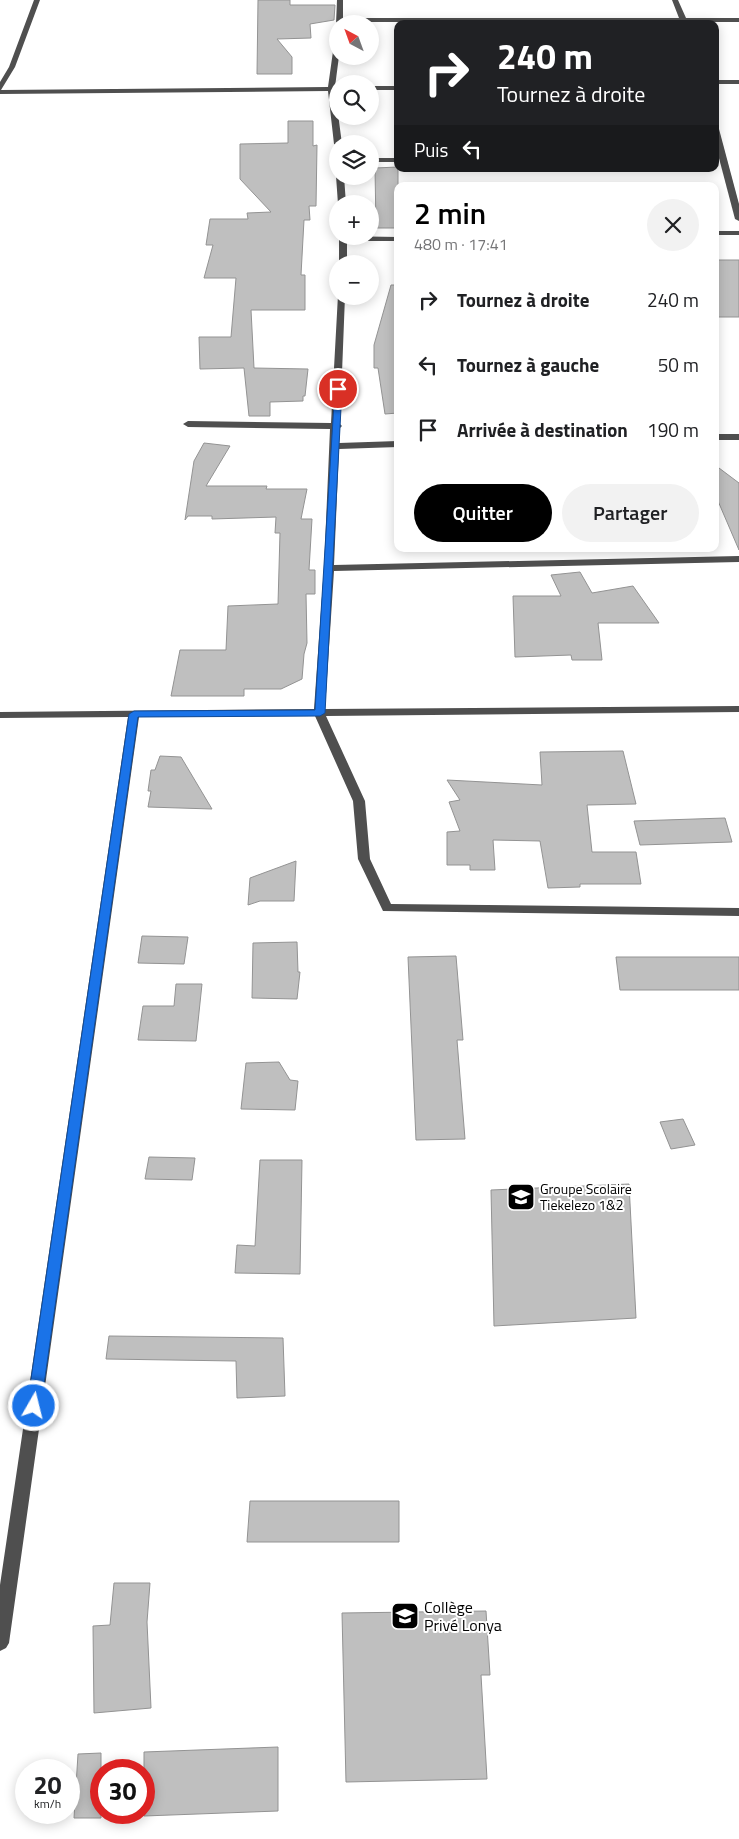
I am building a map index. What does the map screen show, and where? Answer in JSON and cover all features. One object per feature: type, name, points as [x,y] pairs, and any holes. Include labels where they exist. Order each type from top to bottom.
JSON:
[{"type":"street","points":[[0,88],[12,67],[37,0]]},
{"type":"street","points":[[339,15],[340,0]]},
{"type":"street","points":[[675,0],[683,20]]},
{"type":"street","points":[[719,21],[739,20]]},
{"type":"street","points":[[379,22],[394,22]]},
{"type":"street","points":[[719,82],[739,82]]},
{"type":"street","points":[[379,88],[394,88]]},
{"type":"street","points":[[0,92],[329,89]]},
{"type":"street","points":[[379,160],[394,160]]},
{"type":"street","points":[[719,160],[739,219]]},
{"type":"street","points":[[719,233],[739,233]]},
{"type":"street","points":[[379,238],[394,238]]},
{"type":"street","points":[[342,305],[320,713],[359,801],[364,858],[387,908],[739,912]]},
{"type":"street","points":[[188,424],[336,426]]},
{"type":"street","points":[[719,437],[739,437]]},
{"type":"street","points":[[335,446],[394,444]]},
{"type":"street","points":[[329,568],[739,560]]},
{"type":"street","points":[[0,715],[739,710]]},
{"type":"street","points":[[0,1643],[134,714]]},
{"type":"building","points":[[258,0],[290,0],[290,5],[335,5],[334,15],[329,15],[329,21],[310,24],[311,38],[277,39],[292,57],[292,74],[257,74]]},
{"type":"building","points":[[288,121],[313,121],[313,146],[317,145],[316,206],[309,206],[310,220],[304,220],[301,275],[305,275],[305,310],[251,310],[254,368],[308,369],[305,396],[303,396],[303,401],[270,402],[270,416],[249,416],[244,368],[200,369],[199,337],[231,337],[236,278],[204,278],[213,245],[206,245],[210,219],[248,219],[247,213],[271,212],[240,179],[240,144],[288,143]]},
{"type":"building","points":[[394,167],[394,172],[398,172],[398,182],[394,182],[394,228],[379,228],[379,195],[375,195],[375,185],[379,185],[379,168]]},
{"type":"building","points":[[719,260],[739,260],[739,317],[719,317]]},
{"type":"building","points":[[391,285],[394,285],[394,413],[385,414],[378,368],[374,368],[374,345]]},
{"type":"building","points":[[204,443],[230,446],[206,486],[267,486],[266,489],[307,489],[301,519],[312,519],[309,570],[315,570],[315,594],[306,594],[307,643],[302,679],[281,689],[244,689],[244,696],[171,696],[180,650],[226,650],[228,606],[278,604],[280,533],[275,533],[276,517],[212,519],[212,516],[188,516],[185,520],[194,461]]},
{"type":"building","points":[[719,468],[739,483],[739,550],[719,503]]},
{"type":"building","points":[[580,572],[592,593],[633,586],[659,623],[598,623],[602,660],[572,660],[571,655],[515,657],[513,596],[561,596],[551,575]]},
{"type":"building","points":[[623,751],[636,804],[587,805],[592,852],[636,852],[641,884],[580,884],[580,887],[548,888],[540,841],[493,840],[495,870],[470,870],[470,865],[447,865],[447,832],[460,831],[449,802],[460,800],[447,780],[542,785],[540,752]]},
{"type":"building","points":[[160,756],[181,757],[212,809],[148,807],[151,791],[148,791],[151,770],[155,770]]},
{"type":"building","points":[[725,818],[732,842],[640,845],[634,821]]},
{"type":"building","points":[[296,861],[294,901],[260,901],[248,905],[250,878]]},
{"type":"building","points":[[142,936],[188,937],[184,964],[138,963]]},
{"type":"building","points":[[297,942],[298,972],[300,972],[297,999],[252,998],[253,943]]},
{"type":"building","points":[[456,956],[463,1040],[457,1040],[465,1139],[416,1140],[408,957]]},
{"type":"building","points":[[616,957],[739,957],[739,990],[620,990]]},
{"type":"building","points":[[176,984],[202,984],[196,1041],[138,1040],[143,1006],[174,1006]]},
{"type":"building","points":[[279,1062],[290,1080],[298,1081],[295,1110],[241,1109],[246,1063]]},
{"type":"building","points":[[683,1119],[695,1145],[671,1149],[660,1122]]},
{"type":"building","points":[[149,1157],[195,1158],[192,1180],[145,1179]]},
{"type":"building","points":[[260,1160],[302,1160],[300,1274],[235,1273],[237,1245],[255,1246]]},
{"type":"building","points":[[629,1184],[636,1318],[494,1326],[491,1190]]},
{"type":"building","points":[[109,1336],[283,1338],[285,1396],[237,1398],[236,1361],[106,1359]]},
{"type":"building","points":[[250,1501],[399,1501],[399,1542],[247,1542]]},
{"type":"building","points":[[114,1583],[150,1583],[147,1622],[151,1708],[94,1713],[93,1626],[110,1625]]},
{"type":"building","points":[[486,1611],[490,1675],[481,1675],[487,1779],[346,1782],[342,1613]]},
{"type":"building","points":[[278,1747],[278,1811],[155,1816],[155,1759],[144,1759],[144,1752]]},
{"type":"building","points":[[101,1753],[101,1759],[90,1759],[90,1818],[80,1818],[80,1759],[78,1759],[78,1754]]},
{"type":"place","name":"Groupe Scolaire Tiekelezo 1&2","points":[[521,1197]]},
{"type":"place","name":"Collège Privé Lonya","points":[[405,1616]]},
{"type":"route","points":[[34,1406],[134,714],[320,713],[338,389]]}]
